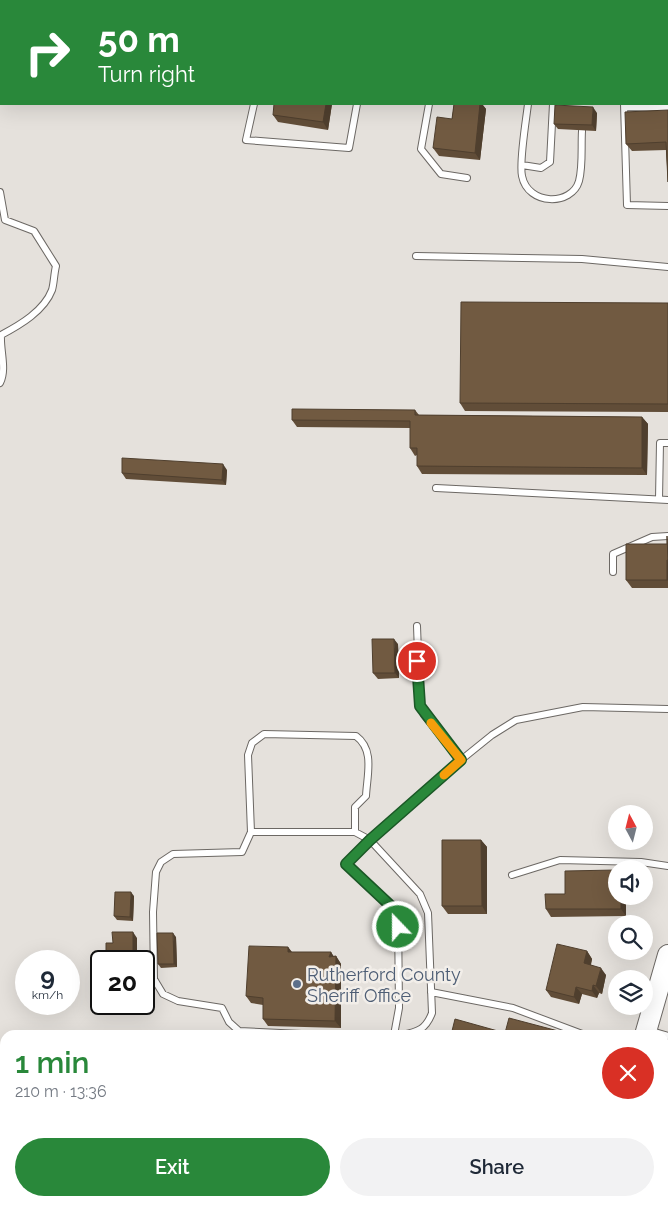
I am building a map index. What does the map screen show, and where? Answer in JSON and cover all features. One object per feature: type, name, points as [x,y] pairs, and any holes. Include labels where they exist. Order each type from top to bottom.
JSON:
[{"type":"main road","points":[[647,1030],[663,989],[668,955]]},
{"type":"lane","points":[[254,105],[246,140],[348,148],[357,105]]},
{"type":"lane","points":[[430,105],[421,149],[441,174],[467,178]]},
{"type":"lane","points":[[528,105],[522,176],[528,191],[535,196],[546,198],[567,196],[575,189],[579,181],[582,131]]},
{"type":"lane","points":[[522,165],[541,168],[550,162],[553,105]]},
{"type":"lane","points":[[668,108],[624,105],[627,205],[668,206]]},
{"type":"lane","points":[[0,192],[5,220],[34,231],[56,266],[51,291],[36,311],[26,321],[1,335],[0,346],[3,359],[0,383]]},
{"type":"lane","points":[[416,256],[582,259],[668,266]]},
{"type":"lane","points":[[659,499],[660,443],[668,443]]},
{"type":"lane","points":[[436,488],[668,500]]},
{"type":"lane","points":[[613,572],[613,554],[652,536],[668,536]]},
{"type":"lane","points":[[417,626],[420,706],[461,760]]},
{"type":"lane","points":[[395,1030],[399,1008],[398,915],[346,864],[370,840],[461,760],[492,735],[516,720],[583,706],[668,709]]},
{"type":"lane","points":[[237,1030],[229,1022],[222,1008],[178,1002],[163,994],[154,979],[153,912],[156,872],[161,862],[173,854],[242,852],[251,832],[248,755],[252,743],[264,734],[356,736],[364,743],[368,753],[366,796],[355,807],[355,832]]},
{"type":"lane","points":[[251,832],[355,832],[370,840],[420,894],[428,913],[432,992],[432,1013],[428,1024],[420,1030]]},
{"type":"lane","points":[[512,875],[560,860],[641,862],[668,866]]},
{"type":"lane","points":[[432,992],[513,1008],[572,1030]]},
{"type":"building","points":[[274,105],[326,105],[323,122],[273,115]]},
{"type":"building","points":[[454,105],[480,105],[475,153],[433,148],[437,117],[452,119]]},
{"type":"building","points":[[555,105],[593,107],[592,125],[554,124]]},
{"type":"building","points":[[668,110],[668,182],[666,142],[626,144],[625,112]]},
{"type":"building","points":[[461,302],[668,303],[668,404],[460,403]]},
{"type":"building","points":[[292,409],[415,410],[415,415],[642,417],[642,468],[417,466],[417,448],[410,448],[410,421],[292,420]]},
{"type":"building","points":[[122,458],[223,464],[222,480],[122,473]]},
{"type":"building","points":[[667,536],[668,560],[667,580],[626,580],[626,544],[667,544]]},
{"type":"building","points":[[372,639],[394,639],[395,673],[373,673]]},
{"type":"building","points":[[442,840],[481,840],[482,906],[442,906]]},
{"type":"building","points":[[608,870],[608,905],[621,905],[621,909],[546,909],[545,894],[565,894],[565,871]]},
{"type":"building","points":[[115,892],[131,892],[130,917],[114,916]]},
{"type":"building","points":[[112,932],[133,932],[133,950],[106,950],[106,943],[113,943]]},
{"type":"building","points":[[157,933],[173,933],[174,964],[158,964]]},
{"type":"building","points":[[557,944],[587,951],[584,963],[601,968],[596,986],[593,985],[592,991],[576,987],[574,997],[546,990]]},
{"type":"building","name":"Rutherford County Sheriff Office","points":[[249,946],[288,947],[288,952],[331,952],[329,957],[336,956],[335,1021],[263,1019],[263,998],[246,996]]},
{"type":"building","points":[[509,1018],[554,1030],[506,1030]]},
{"type":"building","points":[[455,1019],[494,1030],[452,1030]]},
{"type":"slow traffic","points":[[431,723],[461,760],[444,775]]},
{"type":"place","name":"Rutherford County Sheriff Office","points":[[297,984]]},
{"type":"route","points":[[398,927],[398,915],[394,909],[346,864],[370,840],[461,760],[424,715],[418,695],[417,661]]}]
